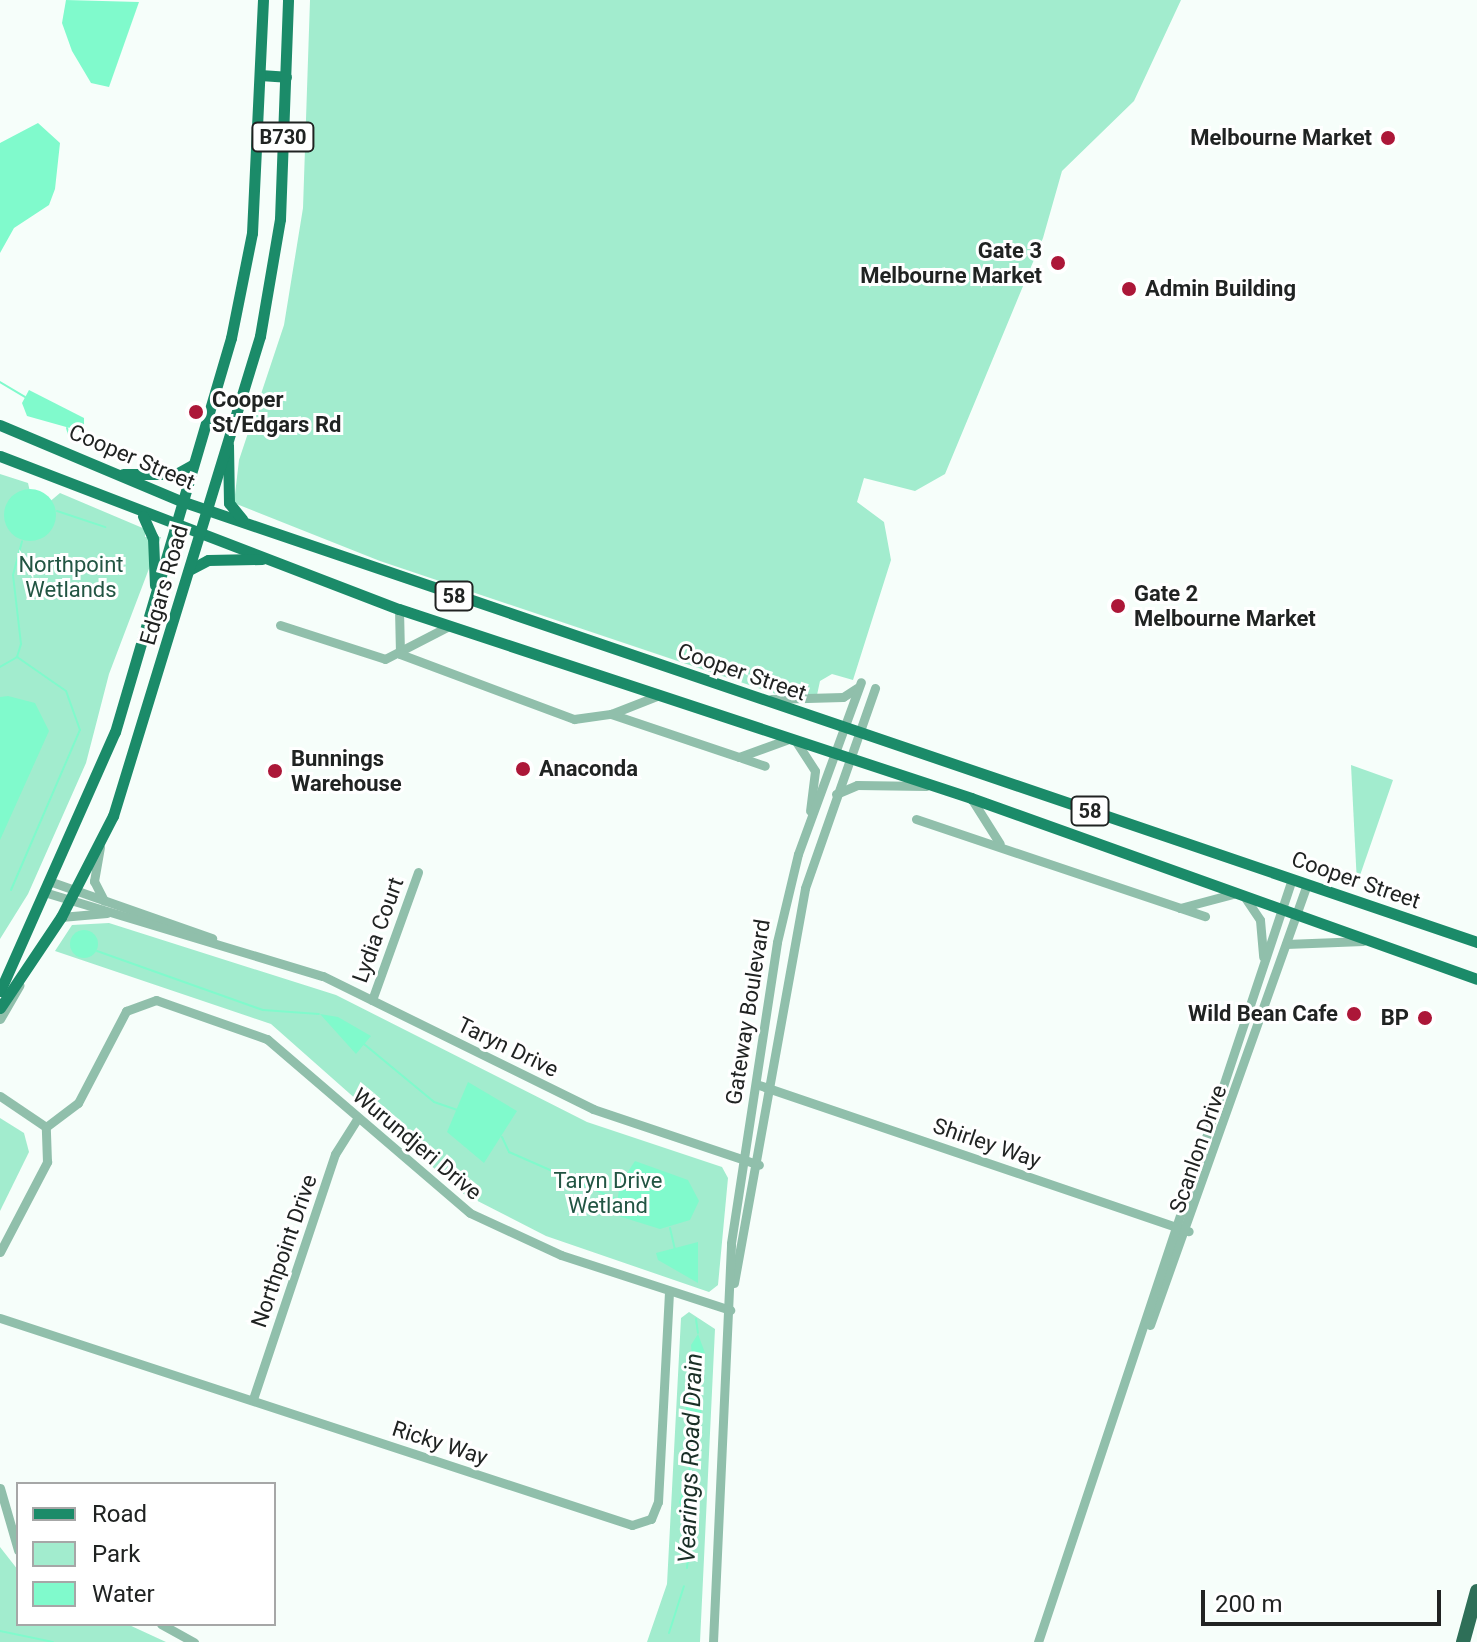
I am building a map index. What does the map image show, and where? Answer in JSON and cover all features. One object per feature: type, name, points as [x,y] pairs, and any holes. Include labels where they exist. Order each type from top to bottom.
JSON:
[{"type":"highway","points":[[1466,1642],[1477,1591]]},
{"type":"highway","points":[[1466,1642],[1477,1619]]},
{"type":"main road","name":"Edgars Road","points":[[0,991],[115,732],[246,275],[263,0]]},
{"type":"main road","name":"Edgars Road","points":[[0,1008],[61,917],[102,840],[201,534],[274,273],[288,0]]},
{"type":"main road","points":[[260,75],[286,77]]},
{"type":"main road","name":"Cooper Street","points":[[0,425],[181,501],[1477,942]]},
{"type":"main road","points":[[229,428],[229,503],[244,521]]},
{"type":"main road","name":"58","points":[[0,456],[143,516],[271,559],[399,609],[791,742],[938,786],[1246,899],[1477,979]]},
{"type":"main road","points":[[115,473],[171,475],[192,465]]},
{"type":"main road","points":[[143,516],[153,538],[155,593]]},
{"type":"main road","points":[[191,569],[208,560],[271,559]]},
{"type":"street","points":[[399,609],[400,654]]},
{"type":"street","points":[[280,625],[379,658],[400,654],[449,626]]},
{"type":"street","points":[[400,654],[574,719],[611,714],[657,696]]},
{"type":"street","name":"Gateway Boulevard","points":[[713,1642],[730,1310],[743,1160],[777,942],[806,830],[861,682],[843,697],[756,698]]},
{"type":"street","name":"Gateway Boulevard","points":[[730,1310],[773,1089],[792,943],[836,794],[875,688]]},
{"type":"street","points":[[611,714],[765,766]]},
{"type":"street","points":[[739,757],[791,742],[815,771],[806,830]]},
{"type":"street","points":[[836,794],[857,785],[938,786]]},
{"type":"street","points":[[971,798],[1006,848]]},
{"type":"street","points":[[916,819],[1205,916]]},
{"type":"street","points":[[102,840],[94,881],[104,901]]},
{"type":"street","name":"Lydia Court","points":[[372,1000],[418,872]]},
{"type":"street","name":"Scanlon Drive","points":[[1038,1642],[1134,1362],[1174,1226],[1292,879]]},
{"type":"street","name":"Scanlon Drive","points":[[1134,1362],[1189,1231],[1307,884]]},
{"type":"street","name":"Taryn Drive","points":[[47,886],[107,913],[260,956]]},
{"type":"street","points":[[1180,908],[1233,894]]},
{"type":"street","name":"Taryn Drive","points":[[73,896],[104,901],[260,956],[372,1000],[593,1109],[759,1165]]},
{"type":"street","name":"Scanlon Drive","points":[[1246,899],[1260,920],[1264,964]]},
{"type":"street","points":[[61,917],[107,913]]},
{"type":"street","points":[[777,942],[792,943]]},
{"type":"street","points":[[1286,944],[1370,942]]},
{"type":"street","points":[[0,1019],[28,967]]},
{"type":"street","name":"Wurundjeri Drive","points":[[46,1127],[78,1103],[121,1018],[142,1001],[267,1039],[470,1213],[549,1250],[730,1310]]},
{"type":"street","name":"Shirley Way","points":[[756,1084],[1189,1231]]},
{"type":"street","points":[[0,1096],[46,1127],[47,1162],[0,1252]]},
{"type":"street","name":"Northpoint Drive","points":[[253,1399],[335,1154],[357,1119]]},
{"type":"street","name":"Ricky Way","points":[[0,1318],[638,1525],[658,1502],[669,1291]]},
{"type":"street","points":[[0,1488],[16,1543]]},
{"type":"street","points":[[165,1626],[194,1642]]},
{"type":"green space","points":[[310,0],[1181,0],[1134,101],[1062,171],[1043,238],[945,474],[915,491],[864,478],[857,502],[884,522],[891,560],[853,680],[832,674],[820,681],[817,695],[779,695],[380,561],[234,503],[239,460],[284,325],[303,208]]},
{"type":"green space","name":"Northpoint Wetlands","points":[[0,474],[28,483],[35,514],[60,493],[145,529],[145,537],[161,537],[109,674],[86,763],[28,894],[0,939]]},
{"type":"green space","points":[[1351,765],[1393,780],[1357,884]]},
{"type":"green space","name":"Taryn Drive Wetland","points":[[109,923],[336,995],[587,1122],[722,1167],[728,1178],[718,1285],[709,1292],[546,1236],[462,1193],[271,1024],[55,951],[72,925]]},
{"type":"green space","points":[[0,1118],[24,1133],[29,1152],[0,1211]]},
{"type":"green space","points":[[689,1312],[715,1329],[700,1642],[647,1642],[667,1584],[681,1318]]},
{"type":"green space","points":[[0,1547],[16,1567],[16,1626],[131,1626],[166,1642],[0,1642]]},
{"type":"water","points":[[66,0],[139,2],[109,87],[91,83],[72,51],[62,23]]},
{"type":"water","points":[[38,123],[60,143],[55,189],[49,205],[14,228],[0,253],[0,143]]},
{"type":"water","points":[[29,390],[84,418],[84,432],[27,416],[22,403]]},
{"type":"water","points":[[30,489],[49,496],[56,515],[49,534],[30,541],[11,534],[4,515],[11,496]]},
{"type":"water","points":[[0,697],[35,703],[49,731],[0,840]]},
{"type":"water","points":[[84,930],[94,934],[98,944],[94,954],[84,958],[74,954],[70,944],[74,934]]},
{"type":"water","points":[[320,1014],[338,1017],[371,1036],[356,1054]]},
{"type":"water","points":[[468,1082],[517,1111],[484,1163],[447,1132]]},
{"type":"water","points":[[635,1161],[688,1180],[699,1201],[690,1220],[660,1229],[615,1215],[620,1184]]},
{"type":"water","points":[[698,1242],[698,1283],[658,1260],[656,1253]]},
{"type":"water","points":[[698,1334],[705,1353],[694,1380],[691,1345]]},
{"type":"water","points":[[693,1387],[702,1414],[692,1434],[685,1405]]},
{"type":"water","points":[[686,1482],[698,1494],[691,1530],[679,1502]]},
{"type":"waterway","points":[[0,382],[25,397]]},
{"type":"waterway","points":[[67,428],[69,435]]},
{"type":"waterway","points":[[57,511],[105,527]]},
{"type":"waterway","points":[[0,667],[17,657],[21,644],[13,575],[22,541]]},
{"type":"waterway","name":"Vearings Road Drain","points":[[11,890],[80,730],[66,691],[17,657]]},
{"type":"waterway","name":"Vearings Road Drain","points":[[97,951],[263,1010],[319,1014]]},
{"type":"waterway","name":"Vearings Road Drain","points":[[364,1044],[434,1102],[457,1110]]},
{"type":"waterway","name":"Vearings Road Drain","points":[[502,1137],[509,1152],[616,1199]]},
{"type":"waterway","name":"Vearings Road Drain","points":[[670,1228],[675,1249]]},
{"type":"waterway","name":"Vearings Road Drain","points":[[696,1319],[698,1333]]},
{"type":"waterway","name":"Vearings Road Drain","points":[[689,1480],[692,1431]]},
{"type":"waterway","name":"Vearings Road Drain","points":[[687,1568],[691,1530]]},
{"type":"waterway","name":"Vearings Road Drain","points":[[669,1633],[684,1586]]},
{"type":"waterway","points":[[0,1631],[53,1642]]},
{"type":"place","name":"Melbourne Market","points":[[1388,138]]},
{"type":"place","name":"Gate 3 Melbourne Market","points":[[1058,263]]},
{"type":"place","name":"Admin Building","points":[[1129,289]]},
{"type":"place","name":"Cooper St/Edgars Rd","points":[[196,412]]},
{"type":"place","name":"Gate 2 Melbourne Market","points":[[1118,606]]},
{"type":"place","name":"Anaconda","points":[[523,769]]},
{"type":"place","name":"Bunnings Warehouse","points":[[275,771]]},
{"type":"place","name":"Wild Bean Cafe","points":[[1354,1014]]},
{"type":"place","name":"BP","points":[[1425,1018]]}]
